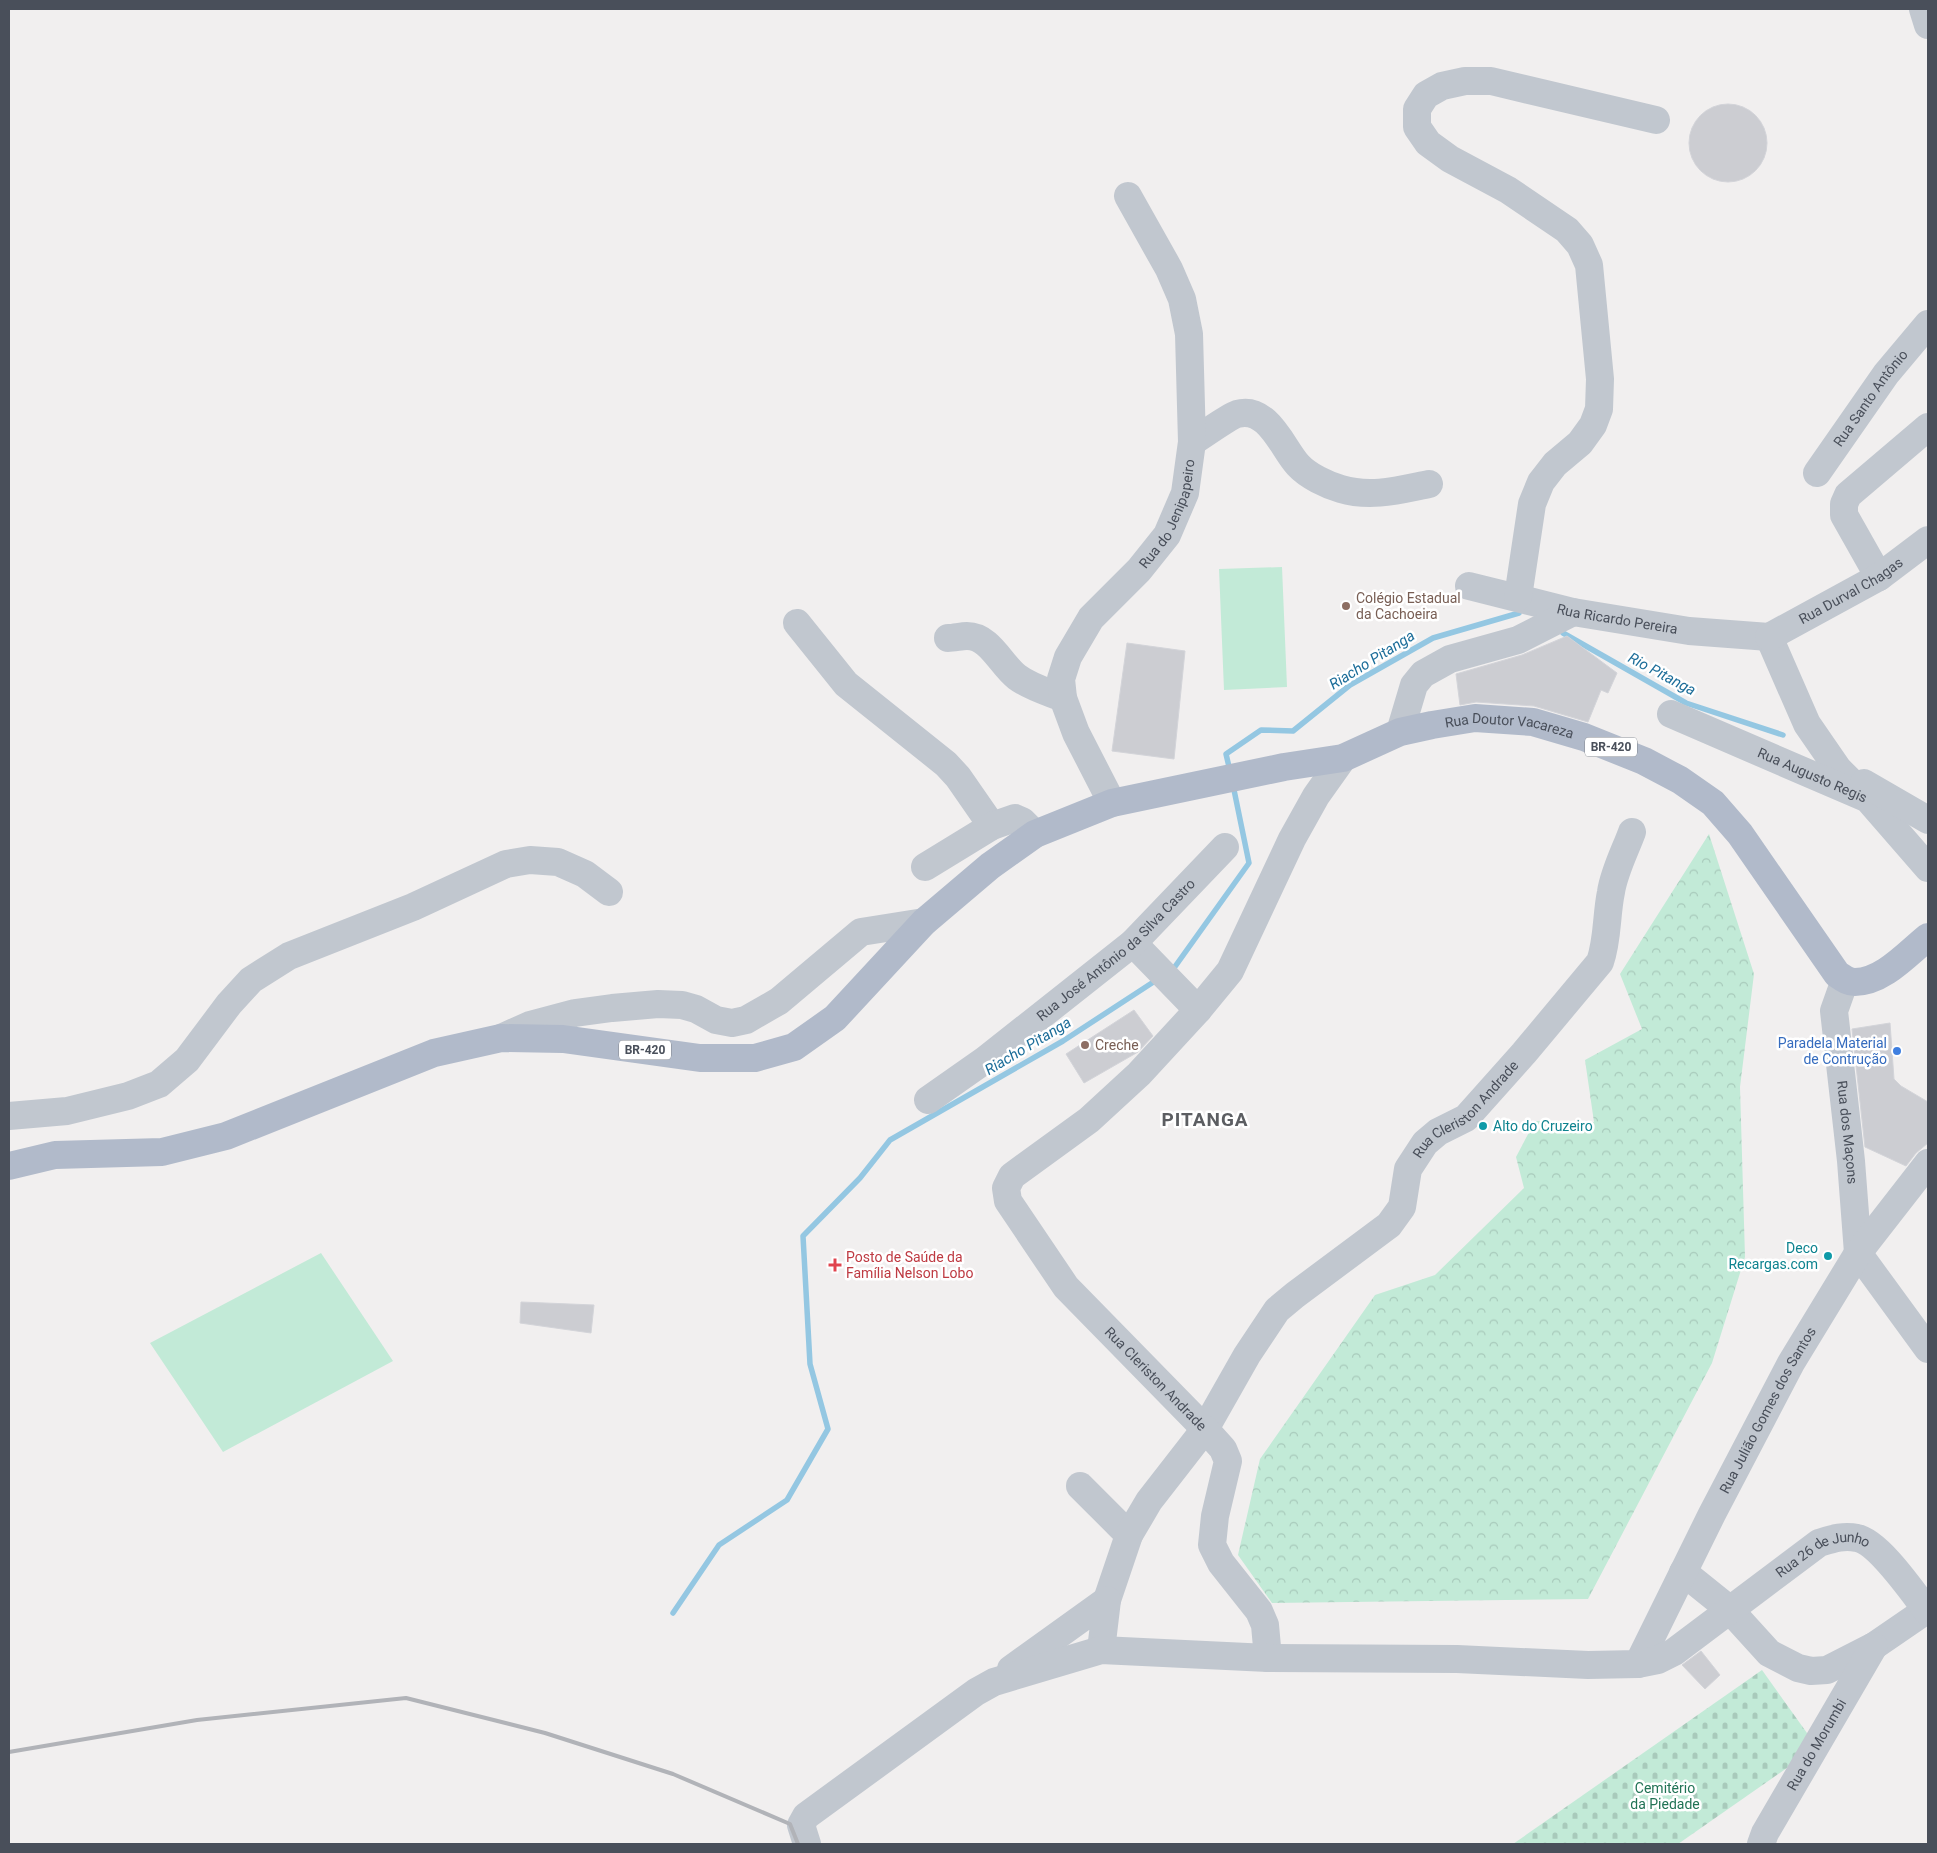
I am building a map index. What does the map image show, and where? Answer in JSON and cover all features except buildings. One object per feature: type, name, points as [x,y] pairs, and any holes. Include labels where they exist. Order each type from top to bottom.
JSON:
[{"type":"main road","name":"Rua Doutor Vacareza","points":[[1112,803],[1284,767],[1342,758],[1400,732],[1432,725],[1475,718],[1533,722],[1584,736],[1644,761],[1680,780],[1713,803],[1740,834],[1837,974],[1846,980]]},
{"type":"main road","name":"BR-420","points":[[10,1165],[55,1155],[162,1152],[226,1136],[434,1053],[501,1038],[563,1039],[700,1058],[755,1058],[794,1047],[835,1018],[924,922],[990,866],[1034,834],[1112,803]]},
{"type":"main road","points":[[1846,980],[1854,982],[1865,981],[1884,973],[1928,937]]},
{"type":"street","points":[[1923,9],[1928,25]]},
{"type":"street","points":[[1518,597],[1532,504],[1540,482],[1555,464],[1580,443],[1593,425],[1599,409],[1600,380],[1590,265],[1580,245],[1567,230],[1508,190],[1450,158],[1428,143],[1417,127],[1417,109],[1426,95],[1442,86],[1465,81],[1491,81],[1656,120]]},
{"type":"street","name":"Rua do Jenipapeiro","points":[[1112,803],[1076,733],[1063,698],[1061,680],[1068,658],[1090,618],[1139,570],[1167,535],[1185,493],[1192,442],[1188,334],[1182,299],[1169,269],[1128,196]]},
{"type":"street","name":"Rua Santo Antônio","points":[[1817,473],[1886,374],[1928,324]]},
{"type":"street","points":[[1192,442],[1238,414],[1251,414],[1265,421],[1278,435],[1298,466],[1316,478],[1341,489],[1366,494],[1389,492],[1428,484]]},
{"type":"street","points":[[1879,577],[1844,514],[1844,504],[1848,495],[1928,427]]},
{"type":"street","name":"Rua Durval Chagas","points":[[1769,637],[1879,577],[1928,540]]},
{"type":"street","name":"Rua Ricardo Pereira","points":[[1469,586],[1574,612],[1689,631],[1769,637]]},
{"type":"street","points":[[1400,732],[1414,685],[1423,674],[1450,659],[1518,640],[1574,612]]},
{"type":"street","points":[[797,623],[846,684],[946,764],[958,777],[992,826]]},
{"type":"street","points":[[948,638],[969,636],[987,643],[1003,664],[1017,677],[1063,698]]},
{"type":"street","points":[[1769,637],[1807,724],[1838,768],[1868,799]]},
{"type":"street","name":"Rua Augusto Regis","points":[[1671,714],[1868,799],[1928,868]]},
{"type":"street","name":"Rua Cleriston Andrade","points":[[1342,758],[1316,796],[1292,839],[1230,971],[1198,1010],[1132,1081],[1089,1120],[1012,1176],[1006,1188],[1008,1201],[1066,1287],[1205,1429],[1247,1355],[1277,1310],[1389,1225],[1402,1207],[1408,1169],[1425,1144],[1438,1132],[1466,1118],[1524,1053],[1600,962],[1606,945],[1606,923],[1611,889],[1632,832]]},
{"type":"street","points":[[1838,768],[1928,820]]},
{"type":"street","points":[[925,867],[992,826],[1015,818],[1022,821],[1034,834]]},
{"type":"street","name":"Rua José Antônio da Silva Castro","points":[[928,1100],[985,1060],[1133,943],[1225,847]]},
{"type":"street","points":[[9,1116],[67,1111],[128,1096],[159,1084],[187,1060],[229,1004],[251,980],[289,956],[413,907],[506,864],[530,860],[558,862],[585,874],[609,892]]},
{"type":"street","points":[[501,1038],[530,1025],[575,1013],[658,1004],[682,1005],[696,1009],[716,1020],[732,1023],[746,1020],[780,1001],[861,932],[924,922]]},
{"type":"street","points":[[1133,943],[1198,1010]]},
{"type":"street","name":"Rua dos Maçons","points":[[1846,980],[1834,1011],[1851,1161],[1858,1253]]},
{"type":"street","name":"Rua Julião Gomes dos Santos","points":[[1638,1664],[1683,1572],[1791,1363],[1858,1253],[1928,1163]]},
{"type":"street","points":[[1858,1253],[1928,1349]]},
{"type":"street","points":[[1101,1650],[1107,1600],[1129,1535],[1149,1501],[1205,1429],[1223,1449],[1228,1461],[1215,1516],[1212,1545],[1221,1563],[1260,1611],[1265,1625],[1268,1658]]},
{"type":"street","points":[[1080,1486],[1129,1535]]},
{"type":"street","name":"Rua 26 de Junho","points":[[994,1682],[1101,1650],[1268,1658],[1354,1657],[1457,1659],[1588,1665],[1638,1664],[1658,1660],[1674,1652],[1819,1543],[1840,1537],[1859,1538],[1879,1551],[1928,1610]]},
{"type":"street","points":[[1683,1572],[1729,1609],[1769,1653],[1798,1668],[1811,1671],[1827,1670],[1874,1646],[1928,1610]]},
{"type":"street","points":[[808,1844],[801,1825],[806,1816],[976,1692],[994,1682],[1107,1600]]},
{"type":"street","name":"Rua do Morumbi","points":[[1761,1844],[1765,1832],[1874,1646]]},
{"type":"green space","points":[[1282,567],[1287,687],[1224,690],[1219,569]]},
{"type":"green space","points":[[1709,834],[1754,974],[1740,1087],[1745,1257],[1712,1363],[1588,1599],[1272,1603],[1238,1555],[1260,1459],[1375,1295],[1435,1275],[1524,1188],[1516,1157],[1535,1121],[1594,1122],[1585,1060],[1642,1029],[1620,974]]},
{"type":"green space","points":[[321,1253],[393,1361],[223,1452],[150,1343]]},
{"type":"green space","name":"Cemitério da Piedade","points":[[1762,1670],[1817,1747],[1678,1844],[1513,1844]]},
{"type":"waterway","name":"Riacho Pitanga","points":[[1230,771],[1226,754],[1261,730],[1293,731],[1350,685],[1433,638],[1519,613]]},
{"type":"waterway","name":"Rio Pitanga","points":[[1563,633],[1686,703],[1783,735]]},
{"type":"waterway","name":"Riacho Pitanga","points":[[1170,971],[1249,863],[1233,785]]},
{"type":"waterway","name":"Riacho Pitanga","points":[[673,1613],[719,1545],[787,1500],[828,1429],[810,1364],[803,1236],[860,1178],[890,1140],[1063,1041],[1158,979]]},
{"type":"railway","points":[[9,1752],[197,1720],[406,1698],[545,1733],[673,1774],[790,1824],[798,1844]]},
{"type":"place","name":"Colégio Estadual da Cachoeira","points":[[1346,606]]},
{"type":"place","name":"Creche","points":[[1085,1045]]},
{"type":"place","name":"Paradela Material de Contrução","points":[[1897,1051]]},
{"type":"place","name":"Alto do Cruzeiro","points":[[1483,1126]]},
{"type":"place","name":"Deco Recargas.com","points":[[1828,1256]]},
{"type":"place","name":"Posto de Saúde da Família Nelson Lobo","points":[[835,1265]]},
{"type":"district","name":"PITANGA","points":[[1205,1119]]}]
